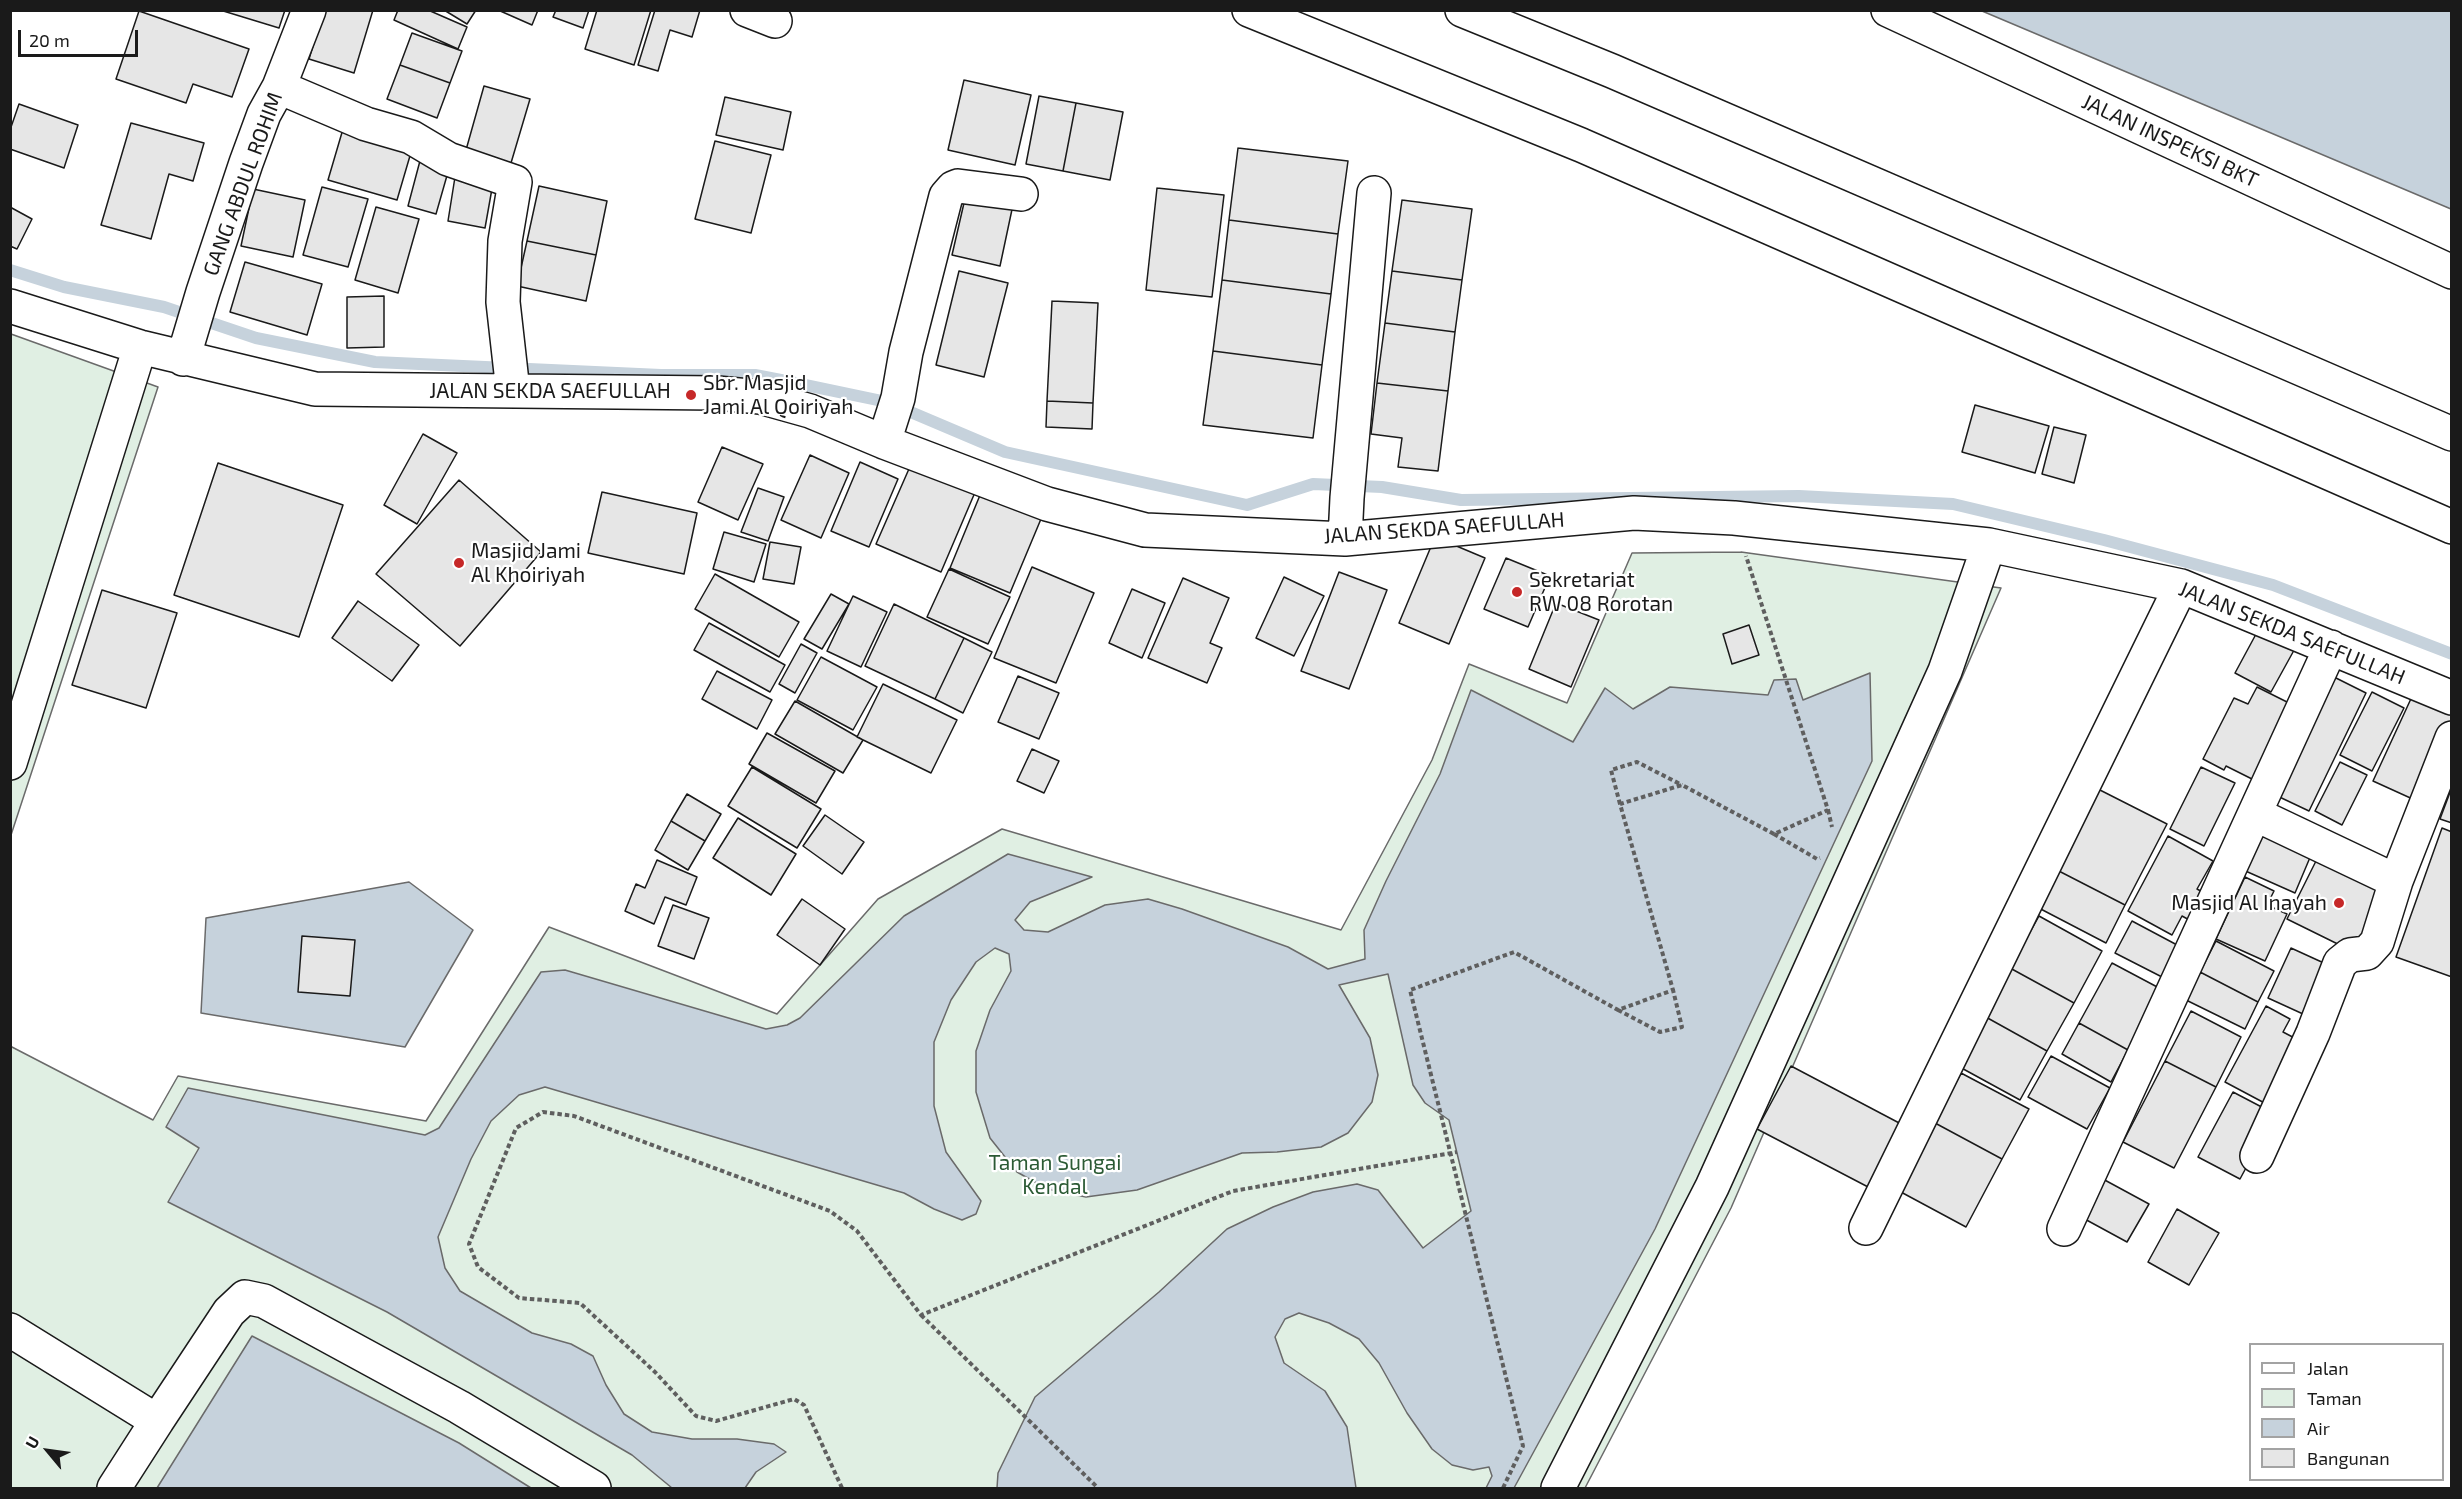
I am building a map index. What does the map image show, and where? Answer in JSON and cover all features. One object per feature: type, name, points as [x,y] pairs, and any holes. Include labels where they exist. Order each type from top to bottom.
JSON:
[{"type":"street","name":"GANG ABDUL ROHIM","points":[[187,345],[264,114],[279,87],[309,10]]},
{"type":"street","points":[[1249,10],[1592,150],[2451,527]]},
{"type":"street","points":[[1462,10],[1623,75],[2451,434]]},
{"type":"street","name":"JALAN INSPEKSI BKT","points":[[1887,10],[2451,272]]},
{"type":"street","points":[[279,87],[366,124],[411,137],[448,159],[515,182],[505,241],[503,286],[512,376]]},
{"type":"street","points":[[891,422],[906,352],[946,196],[958,186],[1021,194]]},
{"type":"street","points":[[1345,539],[1350,456],[1374,194]]},
{"type":"street","name":"JALAN SEKDA SAEFULLAH","points":[[10,306],[140,347],[187,345],[315,389],[512,376],[760,397],[810,411],[891,422],[1047,504],[1145,530],[1345,539],[1634,513],[1734,518],[1989,545],[2181,586],[2451,698]]},
{"type":"street","points":[[10,763],[140,347]]},
{"type":"street","points":[[1557,1488],[1712,1187],[1945,670],[1989,545]]},
{"type":"street","points":[[1866,1228],[2181,586]]},
{"type":"street","points":[[2064,1229],[2331,647]]},
{"type":"street","points":[[2256,1156],[2313,1033],[2340,963],[2350,955],[2367,953],[2377,942],[2396,881],[2451,738]]},
{"type":"street","points":[[2255,814],[2396,881]]},
{"type":"street","points":[[114,1488],[229,1312],[245,1297],[264,1300],[429,1390],[594,1488]]},
{"type":"street","points":[[10,1330],[157,1421]]},
{"type":"path","points":[[1734,518],[1834,833]]},
{"type":"path","points":[[1503,1488],[1523,1446],[1410,990],[1514,951],[1660,1032],[1682,1027],[1611,770],[1637,762],[1817,859],[1826,856]]},
{"type":"path","points":[[1620,804],[1682,785]]},
{"type":"path","points":[[1774,834],[1828,810]]},
{"type":"path","points":[[1618,1010],[1673,990]]},
{"type":"path","points":[[842,1488],[804,1405],[794,1399],[716,1421],[696,1416],[655,1372],[580,1303],[519,1298],[478,1267],[469,1244],[516,1128],[543,1112],[574,1116],[830,1210],[857,1231],[921,1315],[1098,1488]]},
{"type":"path","points":[[921,1315],[1233,1191],[1457,1152]]},
{"type":"green space","points":[[11,334],[158,387],[11,835]]},
{"type":"green space","name":"Taman Sungai Kendal","points":[[1741,552],[2001,588],[1731,1208],[1585,1488],[11,1488],[10,1046],[153,1120],[178,1076],[426,1121],[549,927],[777,1014],[878,899],[1002,829],[1341,930],[1432,760],[1469,664],[1567,703],[1632,553]]},
{"type":"water","points":[[1982,11],[2451,11],[2451,209]]},
{"type":"water","points":[[1870,673],[1872,761],[1655,1229],[1514,1488],[1486,1488],[1492,1476],[1489,1467],[1473,1470],[1452,1465],[1432,1449],[1407,1413],[1379,1363],[1359,1339],[1329,1323],[1299,1313],[1285,1319],[1275,1337],[1284,1363],[1325,1391],[1347,1427],[1356,1488],[997,1488],[998,1473],[1035,1397],[1159,1292],[1227,1229],[1273,1207],[1313,1192],[1357,1184],[1378,1190],[1423,1248],[1471,1211],[1449,1120],[1425,1103],[1413,1085],[1388,974],[1339,985],[1370,1038],[1378,1075],[1372,1102],[1348,1133],[1321,1147],[1242,1153],[1137,1190],[1086,1197],[1047,1189],[1017,1172],[990,1138],[976,1092],[976,1051],[990,1010],[1011,971],[1009,954],[995,948],[976,962],[951,1000],[934,1042],[934,1106],[946,1152],[981,1201],[976,1214],[962,1220],[934,1209],[904,1193],[545,1087],[519,1095],[491,1121],[471,1159],[438,1237],[445,1268],[460,1291],[532,1333],[571,1344],[593,1356],[606,1385],[624,1414],[652,1432],[692,1439],[737,1439],[774,1444],[786,1452],[756,1472],[745,1488],[672,1488],[632,1455],[387,1312],[168,1202],[199,1148],[166,1127],[188,1088],[425,1135],[439,1128],[541,972],[565,970],[766,1029],[787,1025],[800,1018],[904,916],[1008,854],[1092,877],[1030,902],[1015,920],[1024,930],[1048,932],[1105,905],[1148,899],[1288,947],[1328,969],[1365,959],[1364,930],[1440,774],[1471,690],[1573,742],[1605,688],[1633,709],[1670,687],[1768,695],[1774,680],[1796,679],[1803,700]]},
{"type":"water","points":[[409,882],[473,930],[405,1047],[201,1013],[206,918]]},
{"type":"water","points":[[252,1336],[459,1443],[531,1488],[157,1488]]},
{"type":"building","points":[[220,10],[285,10],[279,28]]},
{"type":"building","points":[[324,10],[373,10],[354,73],[309,59]]},
{"type":"building","points":[[398,10],[428,10],[467,27],[458,49],[394,20]]},
{"type":"building","points":[[444,10],[476,10],[467,24]]},
{"type":"building","points":[[498,10],[538,10],[532,25]]},
{"type":"building","points":[[556,10],[589,10],[583,28],[553,17]]},
{"type":"building","points":[[597,10],[651,10],[634,65],[585,49]]},
{"type":"building","points":[[655,10],[700,10],[692,37],[670,30],[658,71],[638,65]]},
{"type":"building","points":[[139,11],[249,49],[232,97],[193,84],[186,103],[116,79]]},
{"type":"building","points":[[412,33],[462,51],[450,83],[400,65]]},
{"type":"building","points":[[400,65],[450,83],[437,118],[387,99]]},
{"type":"building","points":[[964,80],[1031,95],[1015,165],[948,150]]},
{"type":"building","points":[[484,86],[530,99],[511,163],[466,150]]},
{"type":"building","points":[[1039,96],[1076,103],[1063,171],[1026,164]]},
{"type":"building","points":[[725,97],[791,112],[783,150],[716,135]]},
{"type":"building","points":[[1076,103],[1123,112],[1110,180],[1063,171]]},
{"type":"building","points":[[19,104],[78,125],[64,168],[10,149],[10,130]]},
{"type":"building","points":[[131,123],[204,143],[193,181],[169,174],[151,239],[101,225]]},
{"type":"building","points":[[343,129],[412,149],[397,200],[328,180]]},
{"type":"building","points":[[715,141],[771,155],[751,233],[695,219]]},
{"type":"building","points":[[1238,148],[1348,161],[1338,234],[1229,220]]},
{"type":"building","points":[[421,157],[450,165],[436,214],[408,206]]},
{"type":"building","points":[[455,177],[493,183],[485,228],[448,221]]},
{"type":"building","points":[[539,186],[607,201],[596,255],[527,241]]},
{"type":"building","points":[[322,187],[368,199],[348,267],[303,255]]},
{"type":"building","points":[[1157,188],[1224,195],[1212,297],[1146,290]]},
{"type":"building","points":[[253,189],[305,200],[293,257],[241,246]]},
{"type":"building","points":[[967,190],[1014,200],[1000,266],[952,255]]},
{"type":"building","points":[[1402,200],[1472,209],[1462,280],[1392,271]]},
{"type":"building","points":[[10,207],[32,219],[17,249],[10,246]]},
{"type":"building","points":[[376,207],[419,219],[398,293],[355,280]]},
{"type":"building","points":[[1229,220],[1338,234],[1331,294],[1222,280]]},
{"type":"building","points":[[527,241],[596,255],[586,301],[517,286]]},
{"type":"building","points":[[245,262],[322,284],[307,335],[230,312]]},
{"type":"building","points":[[959,271],[1008,283],[984,377],[936,365]]},
{"type":"building","points":[[1392,271],[1462,280],[1455,332],[1385,323]]},
{"type":"building","points":[[1222,280],[1331,294],[1322,365],[1213,351]]},
{"type":"building","points":[[384,296],[384,347],[347,348],[347,297]]},
{"type":"building","points":[[1052,301],[1098,303],[1093,403],[1047,401]]},
{"type":"building","points":[[1385,323],[1455,332],[1448,391],[1377,383]]},
{"type":"building","points":[[1213,351],[1322,365],[1313,438],[1203,425]]},
{"type":"building","points":[[1377,383],[1448,391],[1438,471],[1398,467],[1402,438],[1371,434]]},
{"type":"building","points":[[1047,401],[1093,403],[1092,429],[1046,427]]},
{"type":"building","points":[[1975,405],[2049,426],[2035,473],[1962,452]]},
{"type":"building","points":[[2054,427],[2086,435],[2074,483],[2042,474]]},
{"type":"building","points":[[423,434],[457,453],[417,524],[384,505]]},
{"type":"building","points":[[722,447],[763,464],[738,520],[698,502]]},
{"type":"building","points":[[810,455],[849,473],[821,538],[781,520]]},
{"type":"building","points":[[860,462],[898,479],[869,547],[831,531]]},
{"type":"building","points":[[912,462],[976,490],[941,572],[876,544]]},
{"type":"building","points":[[218,463],[343,505],[299,637],[174,595]]},
{"type":"building","name":"Masjid Jami Al Khoiriyah","points":[[459,480],[541,552],[460,646],[376,574]]},
{"type":"building","points":[[985,483],[1046,507],[1010,593],[950,568]]},
{"type":"building","points":[[758,488],[784,497],[768,541],[741,532]]},
{"type":"building","points":[[602,492],[697,513],[684,574],[588,553]]},
{"type":"building","points":[[724,532],[766,544],[754,582],[713,569]]},
{"type":"building","points":[[1435,537],[1485,558],[1449,644],[1399,623]]},
{"type":"building","points":[[770,542],[801,547],[794,584],[763,579]]},
{"type":"building","name":"Sekretariat RW 08 Rorotan","points":[[1506,558],[1550,576],[1528,627],[1484,609]]},
{"type":"building","points":[[1032,567],[1094,593],[1056,683],[994,658]]},
{"type":"building","points":[[949,569],[1010,597],[988,644],[927,617]]},
{"type":"building","points":[[1339,572],[1387,590],[1349,689],[1301,671]]},
{"type":"building","points":[[715,574],[799,622],[779,657],[695,609]]},
{"type":"building","points":[[1284,577],[1324,596],[1294,656],[1256,638]]},
{"type":"building","points":[[1183,578],[1229,598],[1210,643],[1222,648],[1207,683],[1148,658]]},
{"type":"building","points":[[1132,589],[1165,603],[1142,658],[1109,643]]},
{"type":"building","points":[[102,590],[177,613],[146,708],[72,685]]},
{"type":"building","points":[[831,594],[849,604],[822,649],[804,639]]},
{"type":"building","points":[[853,596],[887,612],[861,667],[827,651]]},
{"type":"building","points":[[358,601],[419,645],[392,681],[332,638]]},
{"type":"building","points":[[1556,603],[1599,620],[1571,687],[1529,669]]},
{"type":"building","points":[[894,604],[964,638],[935,699],[865,666]]},
{"type":"building","points":[[709,623],[785,665],[770,692],[694,650]]},
{"type":"building","points":[[2262,623],[2298,643],[2271,692],[2235,673]]},
{"type":"building","points":[[1749,625],[1759,655],[1732,664],[1723,634]]},
{"type":"building","points":[[964,638],[992,652],[963,713],[935,699]]},
{"type":"building","points":[[801,644],[817,653],[795,693],[779,684]]},
{"type":"building","points":[[821,657],[877,687],[853,730],[797,700]]},
{"type":"building","points":[[717,671],[772,700],[757,729],[702,699]]},
{"type":"building","points":[[2330,675],[2366,693],[2309,811],[2271,793]]},
{"type":"building","points":[[1018,676],[1059,693],[1039,739],[998,722]]},
{"type":"building","points":[[883,684],[957,720],[931,773],[857,737]]},
{"type":"building","points":[[2257,687],[2293,705],[2254,780],[2226,766],[2224,770],[2203,759],[2234,698],[2248,704]]},
{"type":"building","points":[[2415,690],[2452,707],[2452,726],[2417,801],[2373,781]]},
{"type":"building","points":[[2372,692],[2404,708],[2372,771],[2340,755]]},
{"type":"building","points":[[795,701],[863,740],[843,773],[775,734]]},
{"type":"building","points":[[767,733],[835,771],[816,803],[749,764]]},
{"type":"building","points":[[1032,749],[1059,761],[1044,793],[1017,781]]},
{"type":"building","points":[[2340,762],[2367,775],[2342,825],[2315,811]]},
{"type":"building","points":[[752,767],[821,809],[797,848],[728,806]]},
{"type":"building","points":[[2201,767],[2235,783],[2204,846],[2170,829]]},
{"type":"building","points":[[2094,787],[2167,824],[2125,905],[2053,868]]},
{"type":"building","points":[[2452,787],[2452,823],[2440,819]]},
{"type":"building","points":[[687,794],[721,814],[705,841],[671,821]]},
{"type":"building","points":[[825,815],[864,842],[842,874],[803,846]]},
{"type":"building","points":[[738,818],[796,854],[771,895],[713,858]]},
{"type":"building","points":[[671,821],[705,841],[688,870],[655,850]]},
{"type":"building","points":[[2260,825],[2314,848],[2295,893],[2241,869]]},
{"type":"building","points":[[2442,828],[2452,832],[2452,977],[2396,957]]},
{"type":"building","points":[[2168,836],[2213,861],[2197,889],[2208,895],[2193,922],[2182,916],[2172,935],[2128,911]]},
{"type":"building","name":"Masjid Al Inayah","points":[[2321,851],[2391,887],[2358,954],[2287,919]]},
{"type":"building","points":[[657,860],[697,877],[686,905],[665,897],[654,924],[625,911],[636,884],[645,888]]},
{"type":"building","points":[[2053,868],[2125,905],[2106,943],[2033,905]]},
{"type":"building","points":[[2245,877],[2274,891],[2267,905],[2287,914],[2265,961],[2216,939]]},
{"type":"building","points":[[802,899],[845,929],[820,965],[777,935]]},
{"type":"building","points":[[673,905],[709,918],[694,959],[658,946]]},
{"type":"building","points":[[2039,916],[2102,951],[2074,1003],[2010,968]]},
{"type":"building","points":[[2132,921],[2179,946],[2162,977],[2115,953]]},
{"type":"building","points":[[302,936],[355,940],[350,996],[298,992]]},
{"type":"building","points":[[2216,941],[2274,971],[2258,1002],[2200,972]]},
{"type":"building","points":[[2291,948],[2337,969],[2314,1019],[2268,998]]},
{"type":"building","points":[[2112,963],[2161,989],[2128,1050],[2079,1023]]},
{"type":"building","points":[[2010,968],[2074,1003],[2047,1051],[1984,1016]]},
{"type":"building","points":[[2200,972],[2258,1002],[2245,1029],[2186,1000]]},
{"type":"building","points":[[2266,1006],[2290,1019],[2283,1032],[2306,1044],[2272,1107],[2225,1082]]},
{"type":"building","points":[[2191,1011],[2241,1037],[2216,1087],[2165,1061]]},
{"type":"building","points":[[1984,1016],[2047,1051],[2020,1100],[1956,1065]]},
{"type":"building","points":[[2079,1023],[2128,1050],[2111,1082],[2062,1054]]},
{"type":"building","points":[[2051,1056],[2110,1088],[2087,1129],[2028,1097]]},
{"type":"building","points":[[2165,1061],[2216,1087],[2174,1168],[2123,1142]]},
{"type":"building","points":[[1791,1066],[1903,1125],[1870,1188],[1757,1129]]},
{"type":"building","points":[[1961,1073],[2029,1109],[2002,1159],[1935,1123]]},
{"type":"building","points":[[2233,1092],[2275,1114],[2240,1179],[2198,1157]]},
{"type":"building","points":[[1935,1123],[2002,1159],[1966,1227],[1899,1191]]},
{"type":"building","points":[[2101,1178],[2149,1204],[2127,1242],[2081,1217]]},
{"type":"building","points":[[2177,1209],[2219,1233],[2189,1285],[2148,1262]]},
{"type":"waterway","points":[[10,270],[64,287],[164,307],[256,338],[375,362],[661,375],[755,375],[887,402],[1005,452],[1247,505],[1313,484],[1382,487],[1461,500],[1799,496],[1953,504],[2104,540],[2273,585],[2452,654]]},
{"type":"place","name":"Sbr. Masjid Jami Al Qoiriyah","points":[[691,395]]},
{"type":"place","name":"Masjid Jami Al Khoiriyah","points":[[459,563]]},
{"type":"place","name":"Sekretariat RW 08 Rorotan","points":[[1517,592]]},
{"type":"place","name":"Masjid Al Inayah","points":[[2339,903]]}]
